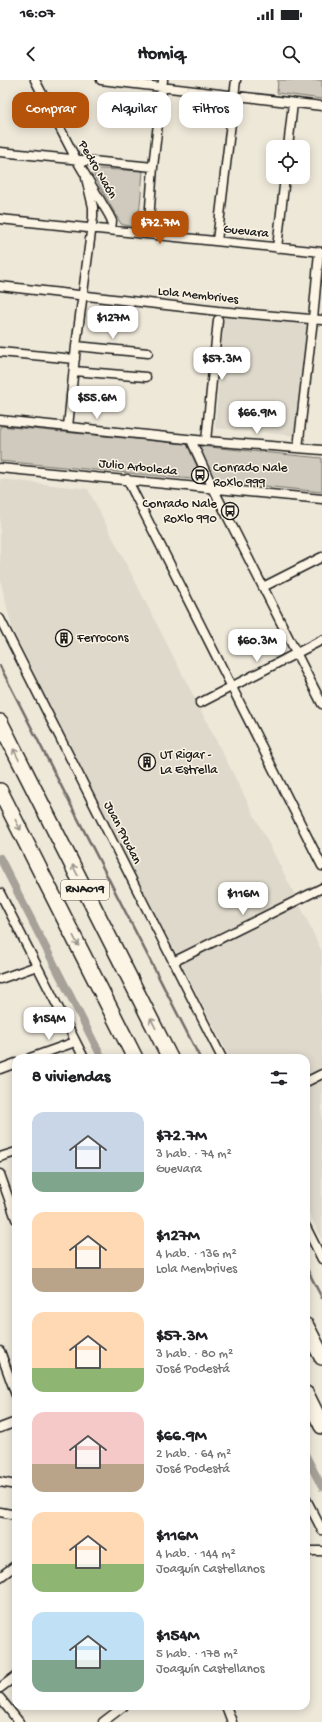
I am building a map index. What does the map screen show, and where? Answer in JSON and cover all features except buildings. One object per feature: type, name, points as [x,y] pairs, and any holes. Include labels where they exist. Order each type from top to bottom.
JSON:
[{"type":"highway","name":"RNA019","points":[[0,722],[168,1054]]},
{"type":"highway","name":"RNA019","points":[[0,790],[133,1054]]},
{"type":"highway","points":[[310,1334],[322,1357]]},
{"type":"highway","points":[[310,1402],[322,1426]]},
{"type":"street","name":"Pedro Naón","points":[[35,80],[86,178],[109,215],[112,221],[111,230]]},
{"type":"street","points":[[101,80],[163,84],[211,92]]},
{"type":"street","points":[[235,92],[236,80]]},
{"type":"street","points":[[148,234],[153,167],[163,84]]},
{"type":"street","points":[[243,97],[322,106]]},
{"type":"street","points":[[289,140],[293,103]]},
{"type":"street","points":[[217,241],[231,128]]},
{"type":"street","points":[[0,152],[153,167]]},
{"type":"street","points":[[68,427],[76,346],[91,228],[92,207],[86,178]]},
{"type":"street","points":[[277,248],[283,184]]},
{"type":"street","name":"Guevara","points":[[0,219],[321,252]]},
{"type":"street","points":[[298,448],[321,252]]},
{"type":"street","name":"Lola Membrives","points":[[0,286],[218,311],[322,320]]},
{"type":"street","points":[[206,441],[218,320]]},
{"type":"street","points":[[76,346],[148,353]]},
{"type":"street","points":[[0,352],[75,359]]},
{"type":"street","points":[[74,371],[146,377]]},
{"type":"street","points":[[0,420],[191,440],[322,450]]},
{"type":"street","points":[[191,440],[213,488],[322,704]]},
{"type":"street","name":"Julio Arboleda","points":[[0,468],[322,499]]},
{"type":"street","points":[[126,479],[322,866]]},
{"type":"street","points":[[263,587],[322,557]]},
{"type":"street","name":"Juan Prudan","points":[[0,620],[220,1054]]},
{"type":"street","points":[[200,703],[322,640]]},
{"type":"street","points":[[173,962],[322,888]]},
{"type":"street","points":[[0,893],[82,1054]]},
{"type":"street","points":[[0,979],[37,966]]},
{"type":"street","points":[[41,1054],[75,1042]]},
{"type":"street","points":[[0,1069],[12,1064]]},
{"type":"street","points":[[310,1080],[322,1074]]},
{"type":"street","points":[[0,1157],[12,1153]]},
{"type":"street","points":[[0,1174],[12,1208]]},
{"type":"street","points":[[310,1235],[322,1259]]},
{"type":"street","points":[[0,1351],[12,1384]]},
{"type":"street","points":[[0,1428],[12,1424]]},
{"type":"street","points":[[0,1482],[12,1484]]},
{"type":"street","points":[[310,1507],[322,1530]]},
{"type":"street","points":[[0,1512],[12,1514]]},
{"type":"street","points":[[310,1551],[322,1552]]},
{"type":"street","points":[[0,1577],[12,1568]]},
{"type":"street","points":[[0,1688],[12,1679]]},
{"type":"street","points":[[0,1698],[19,1722]]},
{"type":"street","points":[[103,1722],[119,1710]]},
{"type":"street","points":[[228,1710],[232,1722]]},
{"type":"shaded area","points":[[278,80],[322,80],[322,99],[277,93]]},
{"type":"shaded area","points":[[100,169],[143,171],[138,228],[121,224],[94,176],[95,171]]},
{"type":"shaded area","points":[[224,316],[310,324],[296,436],[215,428]]},
{"type":"shaded area","points":[[0,426],[187,444],[203,480],[0,461]]},
{"type":"shaded area","points":[[199,446],[322,458],[322,492],[214,481]]},
{"type":"shaded area","points":[[0,479],[88,489],[300,905],[322,952],[322,1239],[310,1215],[310,1054],[228,1054],[76,760],[12,628],[0,579]]},
{"type":"waterway","points":[[0,666],[198,1054]]},
{"type":"waterway","points":[[0,858],[100,1054]]},
{"type":"waterway","points":[[310,1275],[322,1298]]},
{"type":"waterway","points":[[310,1464],[322,1487]]},
{"type":"place","name":"Conrado Nale Roxlo 999","points":[[200,475]]},
{"type":"place","name":"Conrado Nale Roxlo 990","points":[[230,511]]},
{"type":"place","name":"Ferrocons","points":[[64,638]]},
{"type":"place","name":"UT Rigar - La Estrella","points":[[147,762]]}]
